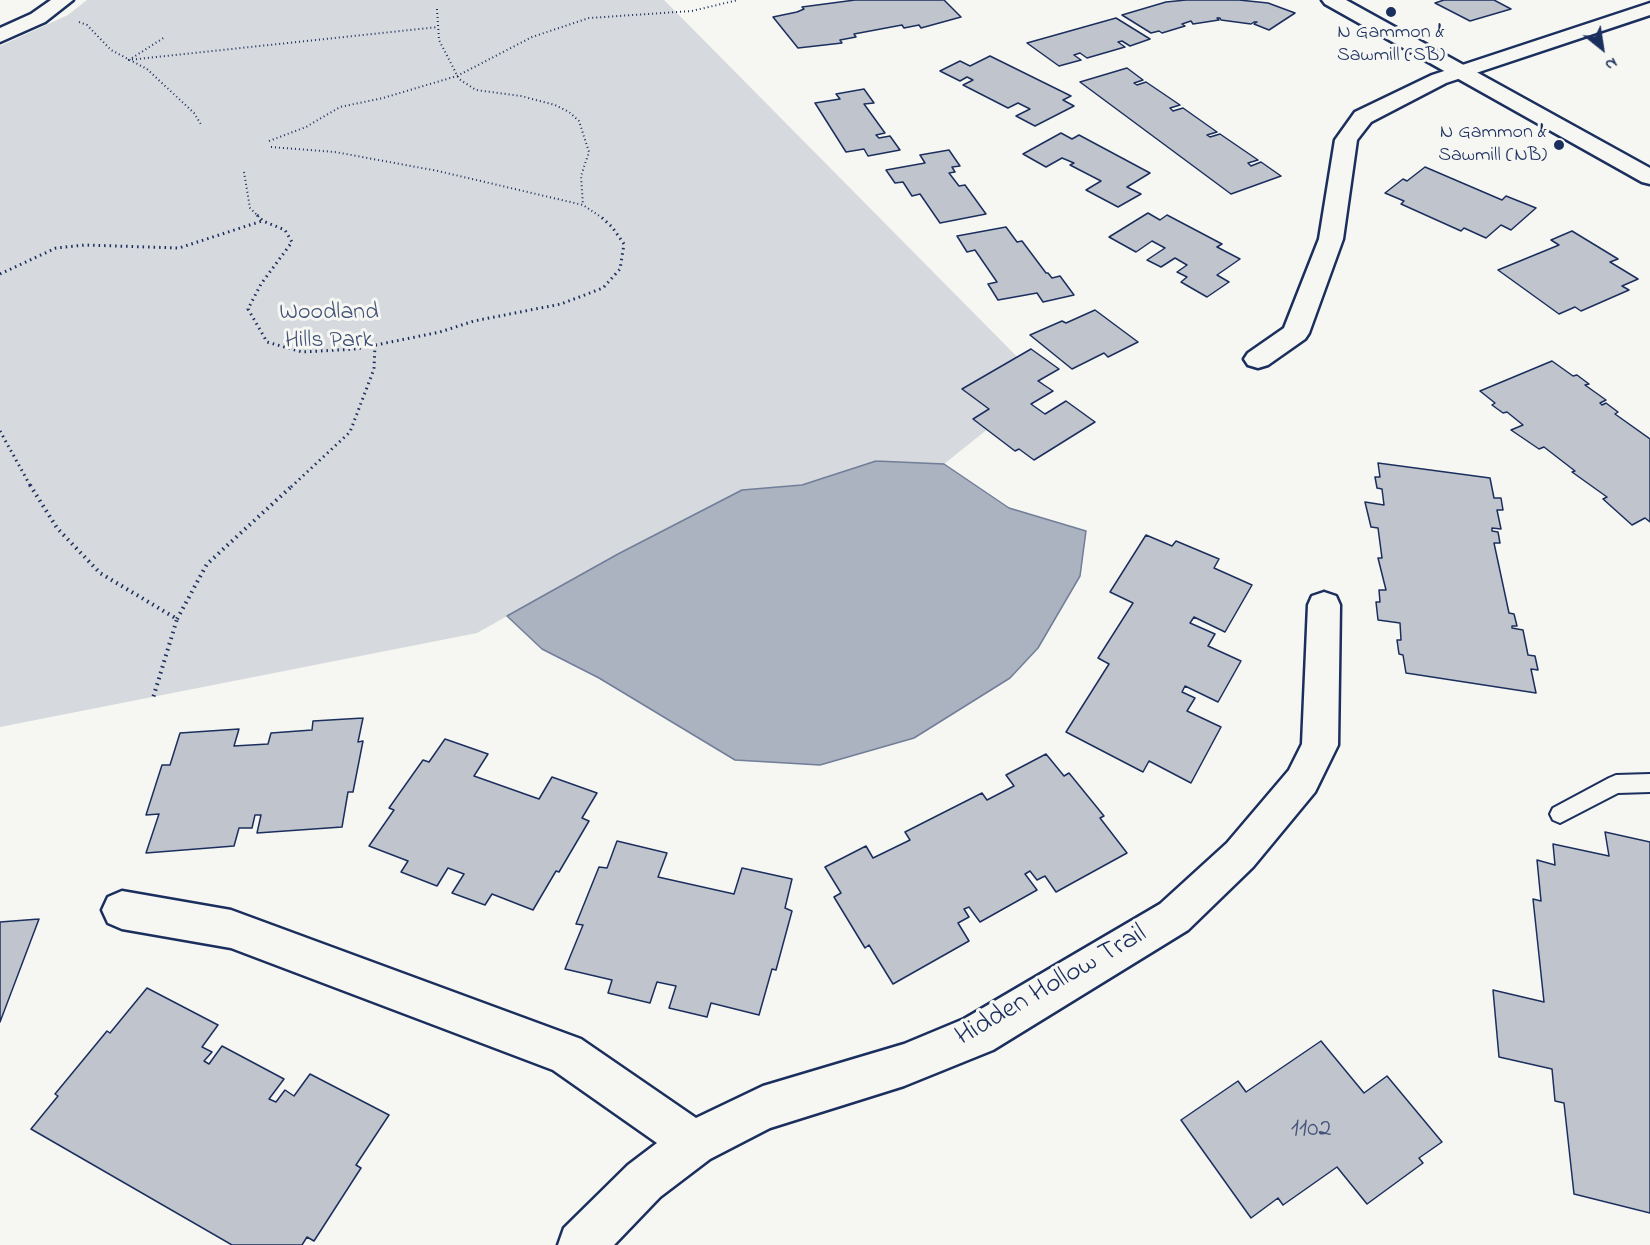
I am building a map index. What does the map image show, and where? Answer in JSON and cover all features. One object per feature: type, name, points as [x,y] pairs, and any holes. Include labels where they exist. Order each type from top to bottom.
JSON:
[{"type":"street","points":[[0,36],[38,18],[63,0]]},
{"type":"street","points":[[1332,0],[1650,177]]},
{"type":"street","points":[[1258,359],[1296,333],[1332,240],[1346,140],[1370,113],[1439,79],[1650,9]]},
{"type":"street","name":"Hidden Hollow Trail","points":[[581,1245],[644,1181],[694,1143],[763,1108],[904,1065],[978,1035],[1174,917],[1240,855],[1302,781],[1320,745],[1324,605]]},
{"type":"street","points":[[122,910],[231,929],[566,1054],[694,1143]]},
{"type":"lane","points":[[1560,814],[1616,784],[1650,783]]},
{"type":"path","points":[[269,141],[306,127],[340,107],[383,98],[457,76],[532,37],[589,18],[692,11],[738,0]]},
{"type":"path","points":[[437,9],[438,27],[445,54],[457,76],[476,90],[521,96],[555,105],[569,112],[579,122],[589,152],[581,176],[583,206]]},
{"type":"path","points":[[78,21],[87,26],[111,50],[147,69],[194,113],[202,126]]},
{"type":"path","points":[[128,60],[438,27]]},
{"type":"path","points":[[128,60],[165,37]]},
{"type":"path","points":[[243,172],[249,208],[263,221],[285,230],[292,242],[261,284],[248,309],[267,342],[302,352],[356,349],[441,332],[474,321],[561,304],[603,288],[620,268],[624,244],[605,221],[583,206],[438,171],[335,152],[271,147]]},
{"type":"path","points":[[0,274],[56,248],[85,245],[179,248],[263,221]]},
{"type":"path","points":[[153,698],[177,619],[207,564],[350,432],[374,369],[375,345]]},
{"type":"path","points":[[0,431],[20,469],[64,536],[100,573],[177,619]]},
{"type":"green space","name":"Woodland Hills Park","points":[[87,0],[664,0],[1044,384],[944,464],[876,461],[802,485],[742,490],[618,554],[477,633],[0,727],[0,46],[68,15]]},
{"type":"shaded area","points":[[876,461],[944,464],[1009,508],[1086,531],[1080,576],[1038,648],[1010,678],[914,738],[820,765],[735,760],[599,678],[542,649],[507,616],[618,554],[742,490],[802,485]]},
{"type":"building","points":[[855,0],[944,0],[961,17],[921,28],[919,25],[904,28],[902,25],[854,34],[856,37],[840,40],[842,43],[798,48],[773,17],[797,12],[804,9],[802,7]]},
{"type":"building","points":[[1239,0],[1268,3],[1295,13],[1269,30],[1254,24],[1257,22],[1251,24],[1217,18],[1219,20],[1193,24],[1191,21],[1182,24],[1185,26],[1162,33],[1159,31],[1151,33],[1122,15],[1166,2]]},
{"type":"building","points":[[1444,0],[1494,0],[1511,9],[1470,21],[1435,3]]},
{"type":"building","points":[[1116,18],[1150,39],[1130,46],[1122,41],[1118,42],[1125,47],[1087,58],[1080,53],[1074,55],[1081,60],[1059,66],[1027,43]]},
{"type":"building","points":[[990,56],[1071,96],[1063,100],[1074,106],[1035,126],[1016,116],[1030,109],[1018,103],[1008,108],[963,85],[973,80],[967,77],[960,81],[940,71],[960,61],[970,66]]},
{"type":"building","points":[[1127,68],[1143,80],[1134,83],[1137,85],[1146,82],[1180,105],[1170,108],[1173,111],[1183,108],[1217,132],[1207,135],[1210,137],[1220,134],[1258,160],[1248,163],[1251,166],[1261,162],[1281,176],[1231,194],[1080,82]]},
{"type":"building","points":[[864,89],[874,103],[864,104],[885,133],[876,135],[879,138],[890,136],[900,150],[868,156],[864,149],[846,152],[815,103],[840,99],[836,94]]},
{"type":"building","points":[[1061,133],[1072,139],[1079,135],[1150,173],[1127,187],[1141,194],[1118,207],[1086,190],[1101,181],[1070,165],[1074,163],[1062,158],[1046,167],[1023,154]]},
{"type":"building","points":[[949,150],[960,166],[952,167],[955,172],[949,173],[959,186],[965,185],[986,214],[940,223],[920,194],[912,196],[903,182],[895,183],[886,170],[925,163],[920,155]]},
{"type":"building","points":[[1425,167],[1502,200],[1506,196],[1536,208],[1511,230],[1501,225],[1486,238],[1464,228],[1461,231],[1401,204],[1404,201],[1385,193],[1403,179],[1407,181]]},
{"type":"building","points":[[1148,213],[1160,220],[1167,215],[1222,244],[1217,247],[1240,259],[1217,275],[1229,282],[1207,297],[1181,282],[1187,277],[1177,272],[1187,265],[1175,258],[1161,267],[1147,260],[1165,248],[1152,241],[1136,252],[1109,237]]},
{"type":"building","points":[[1006,227],[1017,242],[1022,241],[1046,273],[1052,278],[1060,276],[1074,295],[1043,302],[1037,293],[998,300],[988,284],[997,282],[975,250],[967,252],[957,236]]},
{"type":"building","points":[[1572,231],[1618,259],[1610,262],[1638,279],[1622,286],[1629,290],[1581,311],[1575,307],[1559,314],[1498,270],[1559,245],[1551,240]]},
{"type":"building","points":[[1095,310],[1138,342],[1108,357],[1104,353],[1072,369],[1030,335],[1062,321],[1066,323]]},
{"type":"building","points":[[1031,349],[1059,369],[1038,381],[1053,391],[1031,404],[1045,414],[1066,401],[1095,422],[1034,460],[1019,449],[1015,451],[973,419],[989,409],[962,389]]},
{"type":"building","points":[[1552,361],[1589,384],[1585,385],[1606,400],[1600,403],[1602,405],[1606,403],[1618,412],[1615,414],[1650,439],[1650,522],[1645,518],[1632,525],[1603,499],[1607,497],[1572,472],[1575,471],[1544,447],[1539,449],[1511,430],[1523,425],[1507,412],[1503,413],[1492,405],[1495,403],[1480,391]]},
{"type":"building","points":[[1378,463],[1490,478],[1494,498],[1501,498],[1503,510],[1497,510],[1501,529],[1492,528],[1492,531],[1498,532],[1500,543],[1494,543],[1509,613],[1514,614],[1517,626],[1512,626],[1512,628],[1523,630],[1528,655],[1535,656],[1538,670],[1531,669],[1536,693],[1406,673],[1403,655],[1399,654],[1397,640],[1401,640],[1400,623],[1378,620],[1376,602],[1380,602],[1379,590],[1386,590],[1378,558],[1382,558],[1378,528],[1371,527],[1365,502],[1384,505],[1382,489],[1377,488],[1375,477],[1380,477]]},
{"type":"building","points":[[1146,535],[1172,546],[1176,541],[1219,559],[1214,568],[1252,585],[1225,632],[1194,617],[1190,623],[1215,634],[1208,646],[1241,661],[1218,702],[1185,686],[1182,692],[1195,698],[1187,711],[1221,727],[1191,783],[1149,761],[1143,772],[1066,732],[1109,664],[1098,658],[1133,603],[1110,592]]},
{"type":"building","points":[[363,718],[358,742],[363,741],[353,792],[348,792],[342,827],[257,833],[261,815],[255,815],[252,828],[239,828],[234,846],[146,853],[159,814],[146,815],[162,765],[170,765],[180,733],[239,729],[234,746],[268,744],[271,733],[312,730],[313,721]]},
{"type":"building","points":[[445,739],[488,754],[474,776],[539,799],[552,777],[597,793],[582,818],[589,821],[533,910],[492,894],[485,905],[452,893],[464,874],[448,868],[437,886],[401,872],[408,861],[369,846],[394,810],[389,808],[423,760],[429,762]]},
{"type":"building","points":[[1046,754],[1064,776],[1069,773],[1104,816],[1100,818],[1127,853],[1056,892],[1045,876],[1037,880],[1030,871],[1025,874],[1037,890],[980,922],[969,907],[964,909],[969,917],[958,923],[969,941],[893,984],[869,945],[865,948],[834,897],[841,893],[825,867],[866,846],[873,858],[910,840],[905,832],[982,793],[987,800],[1014,786],[1006,775]]},
{"type":"building","points":[[1605,832],[1650,842],[1650,1213],[1574,1194],[1564,1103],[1555,1101],[1552,1069],[1499,1057],[1493,990],[1544,1002],[1533,899],[1541,901],[1537,860],[1555,865],[1553,844],[1609,856]]},
{"type":"building","points":[[617,841],[667,853],[658,877],[734,894],[742,868],[792,879],[785,908],[792,911],[776,970],[772,969],[759,1015],[711,1003],[707,1017],[669,1008],[676,986],[657,982],[650,1003],[608,993],[612,980],[565,969],[583,925],[576,924],[599,867],[607,868]]},
{"type":"building","points":[[39,919],[0,1022],[0,922]]},
{"type":"building","points":[[147,988],[218,1025],[202,1047],[212,1052],[204,1061],[209,1064],[222,1046],[284,1079],[269,1099],[276,1102],[285,1090],[294,1096],[310,1074],[389,1115],[356,1165],[361,1168],[314,1241],[307,1237],[302,1245],[232,1245],[31,1129],[58,1096],[55,1094],[107,1031],[110,1033]]},
{"type":"building","points":[[1321,1041],[1364,1093],[1387,1076],[1442,1142],[1419,1158],[1423,1163],[1367,1204],[1337,1167],[1283,1205],[1278,1198],[1251,1218],[1181,1120],[1238,1081],[1246,1092]]},
{"type":"place","name":"N Gammon & Sawmill (SB)","points":[[1391,12]]},
{"type":"place","name":"N Gammon & Sawmill (NB)","points":[[1559,145]]}]
